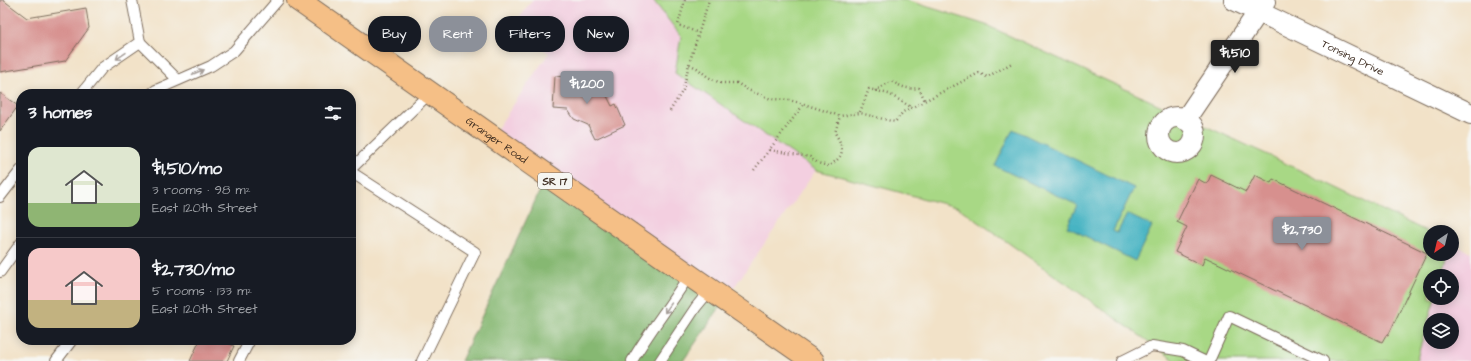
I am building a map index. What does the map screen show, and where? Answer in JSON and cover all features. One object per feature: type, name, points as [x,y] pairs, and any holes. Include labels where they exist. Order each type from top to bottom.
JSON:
[{"type":"main road","name":"Granger Road","points":[[298,0],[813,361]]},
{"type":"street","name":"Tonsing Drive","points":[[1234,0],[1262,6],[1471,114]]},
{"type":"street","points":[[1185,120],[1262,6]]},
{"type":"lane","points":[[132,0],[140,42],[178,80]]},
{"type":"lane","points":[[158,89],[211,66],[234,51],[278,0]]},
{"type":"lane","points":[[85,89],[102,68],[140,42]]},
{"type":"lane","points":[[356,164],[431,92]]},
{"type":"lane","points":[[356,175],[475,252],[422,361]]},
{"type":"lane","points":[[0,197],[16,176]]},
{"type":"lane","points":[[0,272],[16,250]]},
{"type":"lane","points":[[632,361],[689,275]]},
{"type":"lane","points":[[660,361],[696,307],[710,290]]},
{"type":"lane","points":[[1209,361],[1229,316],[1323,361]]},
{"type":"lane","points":[[56,361],[68,345]]},
{"type":"lane","points":[[239,361],[247,345]]},
{"type":"lane","points":[[1122,361],[1152,346],[1183,351],[1204,361]]},
{"type":"path","points":[[685,0],[678,25],[699,33]]},
{"type":"path","points":[[670,111],[683,90],[689,64],[710,0]]},
{"type":"path","points":[[689,64],[720,83],[737,83],[748,90],[771,99],[789,100],[840,116],[860,113],[895,122],[903,112],[979,73],[987,77],[1012,63]]},
{"type":"path","points":[[875,91],[891,81],[902,87],[911,89],[919,88],[925,101]]},
{"type":"path","points":[[860,113],[869,89],[888,94],[912,107]]},
{"type":"path","points":[[754,170],[804,104]]},
{"type":"path","points":[[770,150],[810,157],[818,163],[828,166],[837,161],[841,155],[842,148],[835,133],[840,116]]},
{"type":"shaded area","points":[[532,0],[653,0],[681,36],[675,73],[816,170],[725,300],[492,136],[549,53],[548,52],[565,52],[565,16],[521,16]]},
{"type":"shaded area","points":[[1459,247],[1471,252],[1471,361],[1416,361],[1423,338],[1423,349],[1459,349],[1459,313],[1430,313],[1433,305],[1459,305],[1459,269],[1444,269],[1446,261],[1459,261]]},
{"type":"green space","points":[[653,0],[906,0],[986,25],[1266,154],[1423,230],[1423,261],[1446,261],[1444,269],[1423,269],[1423,305],[1433,305],[1430,313],[1423,313],[1423,338],[1416,361],[1176,361],[959,208],[816,170],[675,73],[681,36]]},
{"type":"green space","points":[[547,175],[725,300],[683,361],[461,361]]},
{"type":"water","points":[[1013,129],[1134,188],[1113,231],[1117,233],[1127,214],[1152,226],[1135,261],[1067,227],[1077,205],[995,166]]},
{"type":"building","points":[[0,0],[3,0],[27,18],[86,8],[89,28],[65,61],[0,72]]},
{"type":"building","points":[[555,76],[577,78],[577,80],[591,84],[602,91],[607,96],[612,106],[616,104],[625,125],[595,139],[588,125],[574,119],[568,110],[553,109]]},
{"type":"building","points":[[0,93],[16,105],[16,109],[0,131]]},
{"type":"building","points":[[1211,175],[1246,192],[1255,175],[1271,183],[1273,179],[1423,251],[1423,261],[1388,336],[1386,335],[1382,342],[1205,257],[1202,265],[1175,252],[1187,227],[1177,222],[1198,179],[1207,184]]},
{"type":"building","points":[[198,345],[234,346],[227,361],[190,361]]}]
